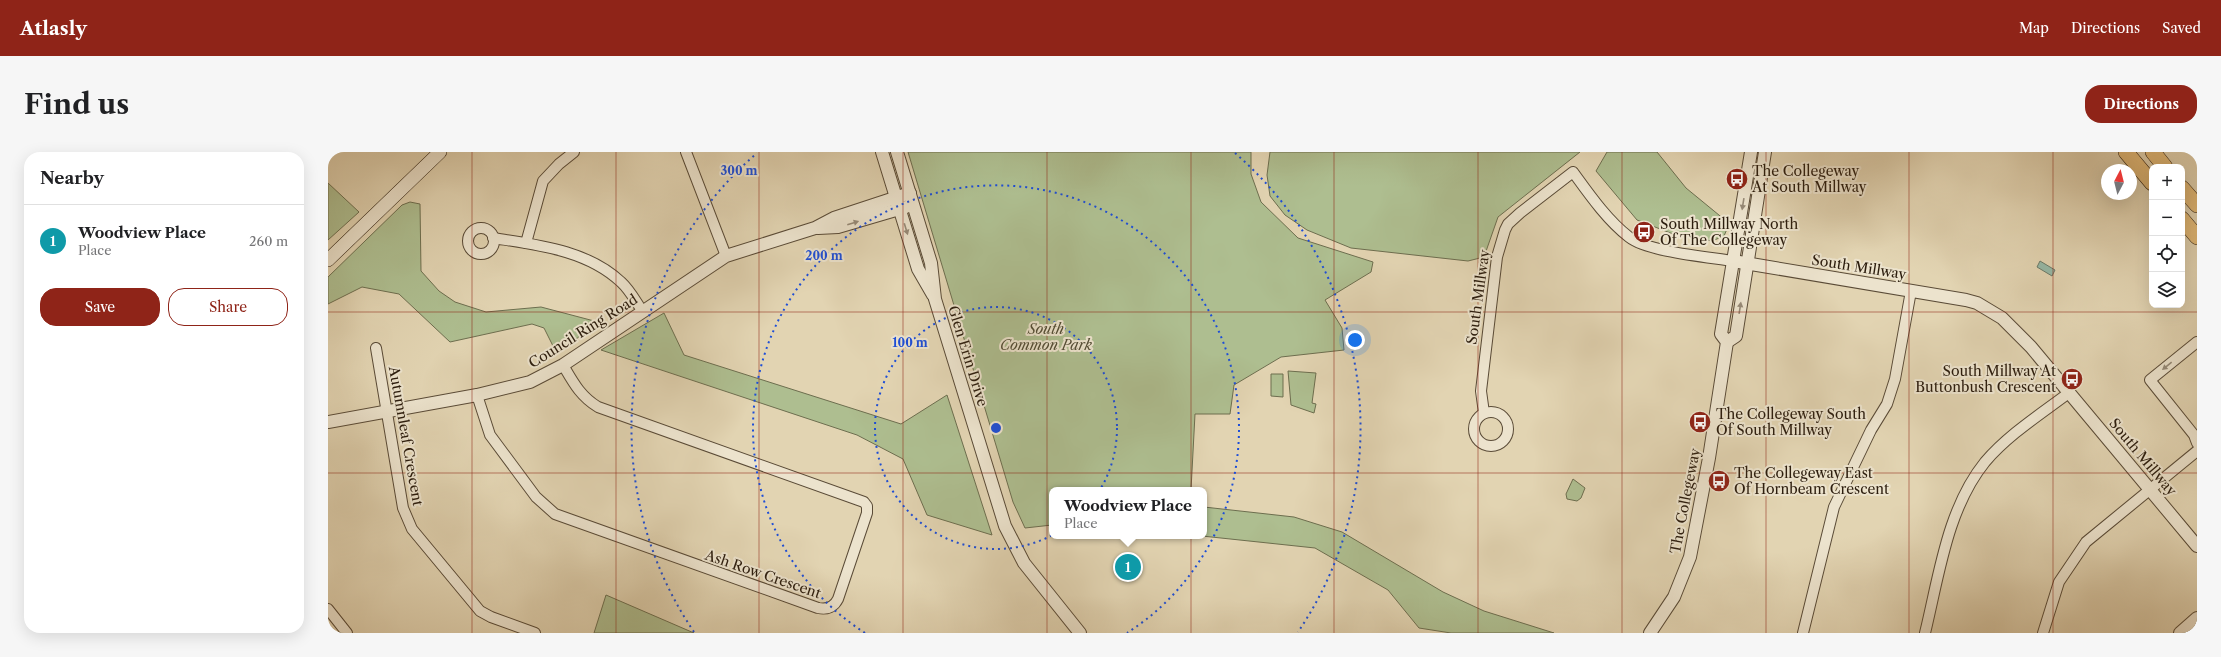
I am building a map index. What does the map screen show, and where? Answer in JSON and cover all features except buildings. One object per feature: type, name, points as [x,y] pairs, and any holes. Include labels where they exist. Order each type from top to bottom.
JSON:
[{"type":"main road","points":[[328,260],[440,152]]},
{"type":"main road","points":[[2126,152],[2149,179]]},
{"type":"main road","points":[[2152,152],[2162,164]]},
{"type":"main road","points":[[2185,192],[2197,206]]},
{"type":"main road","points":[[2185,223],[2197,237]]},
{"type":"street","points":[[526,243],[543,181],[559,164],[574,152]]},
{"type":"street","points":[[686,152],[726,256]]},
{"type":"street","name":"Glen Erin Drive","points":[[882,152],[918,269],[935,299]]},
{"type":"street","name":"Glen Erin Drive","points":[[897,152],[931,263],[935,299],[1005,526],[1024,563],[1080,633]]},
{"type":"street","name":"The Collegeway","points":[[1650,633],[1674,597],[1690,557],[1708,466],[1727,342],[1721,334],[1751,152]]},
{"type":"street","name":"The Collegeway","points":[[1727,342],[1736,336],[1765,152]]},
{"type":"street","name":"South Millway","points":[[1484,414],[1481,391],[1497,257],[1505,230],[1520,213],[1573,172],[1609,218],[1630,238],[1648,245],[1977,303],[2002,318],[2070,392],[2197,546]]},
{"type":"street","name":"Council Ring Road","points":[[328,422],[387,413],[477,395],[530,382],[563,365],[726,256],[815,228],[834,218],[912,199]]},
{"type":"street","points":[[493,238],[526,243],[570,253],[601,266],[622,283],[643,312]]},
{"type":"street","points":[[1803,633],[1834,507],[1871,430],[1887,404],[1895,379],[1911,291]]},
{"type":"street","points":[[2197,342],[2150,380],[2194,435],[2197,444]]},
{"type":"street","name":"Autumnleaf Crescent","points":[[376,348],[403,508],[412,529],[480,611],[491,617],[535,633]]},
{"type":"street","name":"Ash Row Crescent","points":[[477,395],[490,435],[536,497],[555,514],[818,608],[828,609],[834,605],[838,599],[867,513],[867,506],[864,502],[598,407],[579,392],[563,365]]},
{"type":"street","points":[[1924,633],[1950,530],[1963,495],[1985,463],[2008,439],[2070,392]]},
{"type":"street","points":[[2043,633],[2059,582],[2086,542],[2197,451]]},
{"type":"street","points":[[328,609],[347,633]]},
{"type":"street","points":[[2180,633],[2197,618]]},
{"type":"green space","name":"South Common Park","points":[[908,152],[1251,152],[1251,174],[1261,202],[1298,238],[1373,262],[1371,272],[1325,300],[1342,328],[1344,350],[1281,357],[1234,385],[1230,414],[1195,414],[1191,487],[1049,487],[1049,525],[1025,528],[1013,502]]},
{"type":"green space","points":[[1270,152],[1580,152],[1498,217],[1484,257],[1468,261],[1351,248],[1307,230],[1285,215],[1270,196],[1267,175]]},
{"type":"green space","points":[[1607,152],[1657,152],[1686,188],[1725,220],[1727,229],[1724,236],[1712,241],[1673,234],[1637,220],[1596,171]]},
{"type":"green space","points":[[328,183],[359,212],[328,240]]},
{"type":"green space","points":[[410,202],[420,204],[421,271],[439,291],[455,302],[486,312],[541,307],[598,322],[557,354],[544,328],[532,324],[450,342],[399,294],[362,287],[328,304],[328,277],[402,205]]},
{"type":"green space","points":[[664,313],[684,355],[901,424],[947,395],[992,535],[927,515],[903,459],[857,435],[601,350]]},
{"type":"green space","points":[[1288,371],[1316,373],[1312,403],[1316,404],[1314,413],[1291,405]]},
{"type":"green space","points":[[1271,374],[1283,374],[1283,397],[1271,396]]},
{"type":"green space","points":[[1573,479],[1585,488],[1581,498],[1577,501],[1567,499],[1566,494]]},
{"type":"green space","points":[[1207,507],[1294,517],[1342,532],[1443,592],[1484,611],[1554,633],[1451,633],[1419,628],[1388,590],[1315,548],[1207,537]]},
{"type":"green space","points":[[606,595],[694,633],[594,633]]},
{"type":"shaded area","points":[[2040,261],[2055,270],[2052,276],[2037,267]]},
{"type":"place","name":"The Collegeway At South Millway","points":[[1737,179]]},
{"type":"place","name":"South Millway North Of The Collegeway","points":[[1644,232]]},
{"type":"place","name":"South Millway At Buttonbush Crescent","points":[[2072,379]]},
{"type":"place","name":"The Collegeway South Of South Millway","points":[[1700,422]]},
{"type":"place","name":"The Collegeway East Of Hornbeam Crescent","points":[[1719,481]]},
{"type":"place","name":"Woodview Place","points":[[1128,567]]}]
